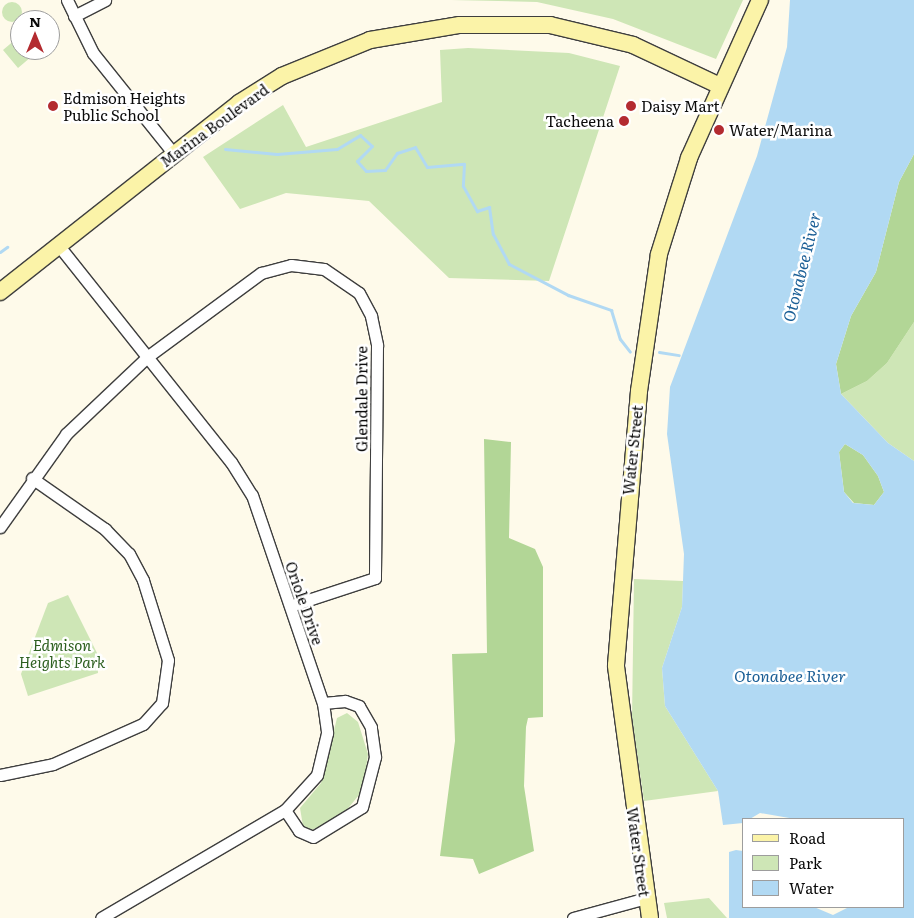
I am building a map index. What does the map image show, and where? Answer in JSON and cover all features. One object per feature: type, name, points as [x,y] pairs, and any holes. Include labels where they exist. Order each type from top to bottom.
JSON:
[{"type":"main road","name":"Water Street","points":[[650,918],[616,664],[628,488],[659,254],[689,158],[760,0]]},
{"type":"main road","name":"Marina Boulevard","points":[[0,292],[173,153],[239,103],[325,56],[370,40],[460,25],[550,25],[633,45],[720,86]]},
{"type":"street","points":[[67,0],[94,53],[173,153]]},
{"type":"street","points":[[74,16],[105,0]]},
{"type":"street","name":"Oriole Drive","points":[[58,246],[231,462],[252,495],[323,703],[327,733],[317,775],[285,810],[101,918]]},
{"type":"street","name":"Glendale Drive","points":[[147,358],[261,273],[291,265],[324,269],[358,293],[371,316],[377,345],[375,578],[290,606]]},
{"type":"street","points":[[0,528],[32,478],[66,434],[147,358]]},
{"type":"street","points":[[0,775],[53,764],[143,724],[162,703],[168,660],[143,580],[129,554],[105,529],[32,478]]},
{"type":"street","points":[[285,810],[299,831],[313,837],[362,808],[375,757],[371,727],[359,706],[345,701],[323,703]]},
{"type":"street","points":[[573,918],[646,898]]},
{"type":"green space","points":[[451,0],[743,0],[716,59],[613,19],[537,2]]},
{"type":"green space","points":[[8,3],[16,3],[22,10],[10,10],[10,22],[3,16],[3,8]]},
{"type":"green space","points":[[10,44],[10,58],[3,50]]},
{"type":"green space","points":[[468,48],[569,53],[620,66],[549,281],[449,278],[369,201],[286,193],[240,209],[203,157],[283,105],[306,147],[442,102],[440,50]]},
{"type":"green space","points":[[11,60],[27,60],[18,68]]},
{"type":"green space","points":[[914,154],[914,322],[887,363],[867,381],[841,394],[836,364],[851,316],[876,272],[899,182]]},
{"type":"green space","points":[[914,322],[914,461],[888,443],[841,394],[867,381],[887,363]]},
{"type":"green space","points":[[484,439],[511,442],[509,538],[535,549],[543,567],[543,717],[528,718],[526,727],[524,786],[534,851],[479,874],[473,859],[440,856],[455,741],[452,654],[487,653]]},
{"type":"green space","points":[[845,444],[863,455],[878,476],[884,492],[874,505],[854,503],[844,492],[839,452]]},
{"type":"green space","points":[[634,579],[683,581],[682,607],[662,668],[665,706],[718,791],[644,801],[632,718]]},
{"type":"green space","name":"Edmison Heights Park","points":[[68,595],[97,653],[98,673],[28,696],[21,674],[48,603]]},
{"type":"green space","points":[[347,713],[358,722],[368,754],[363,790],[341,817],[309,831],[303,826],[300,808],[321,783],[337,718]]},
{"type":"green space","points":[[709,898],[727,918],[667,918],[664,903]]},
{"type":"water","name":"Otonabee River","points":[[790,0],[914,0],[914,154],[899,182],[876,272],[851,316],[836,364],[841,394],[888,443],[914,461],[914,918],[729,918],[729,852],[736,850],[742,851],[742,908],[816,908],[833,915],[847,908],[904,908],[904,818],[789,818],[760,813],[752,818],[742,818],[742,823],[723,825],[718,791],[665,706],[662,668],[682,607],[684,554],[667,434],[670,387],[757,156],[787,47]],"holes":[[[845,444],[863,455],[878,476],[884,492],[874,505],[853,503],[844,492],[839,452]]]},
{"type":"waterway","points":[[225,149],[277,154],[337,149],[360,135],[372,146],[357,161],[366,171],[385,170],[397,153],[415,147],[427,167],[464,164],[463,186],[477,211],[489,207],[493,234],[509,264],[568,295],[611,310],[620,339],[630,352]]},
{"type":"waterway","points":[[0,252],[7,247]]},
{"type":"waterway","points":[[659,352],[679,355]]},
{"type":"place","name":"Edmison Heights Public School","points":[[53,106]]},
{"type":"place","name":"Daisy Mart","points":[[631,106]]},
{"type":"place","name":"Tacheena","points":[[624,121]]},
{"type":"place","name":"Water/Marina","points":[[719,130]]}]
